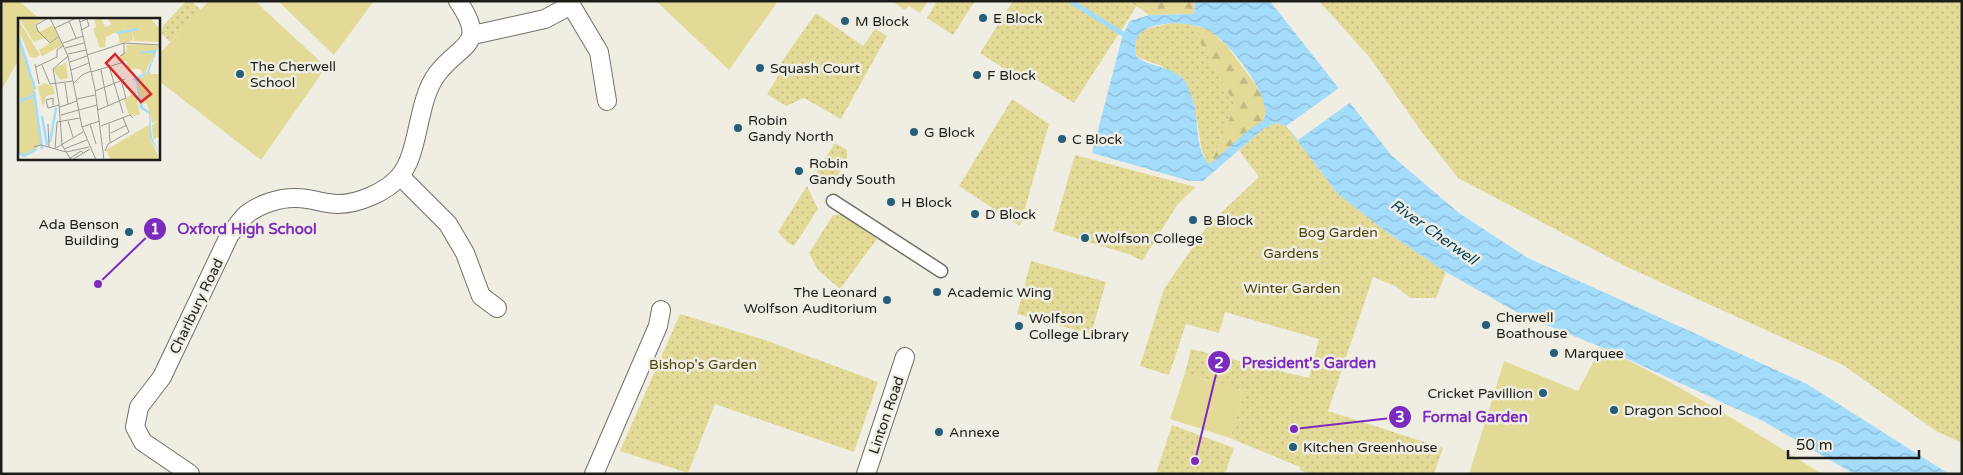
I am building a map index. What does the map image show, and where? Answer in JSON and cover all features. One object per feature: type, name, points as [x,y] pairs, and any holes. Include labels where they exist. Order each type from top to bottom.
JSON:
[{"type":"street","points":[[458,1],[470,24],[473,35],[545,19],[571,5],[599,52],[607,101]]},
{"type":"street","name":"Charlbury Road","points":[[182,472],[143,442],[135,427],[139,406],[162,377],[230,234],[247,214],[266,203],[296,197],[338,204],[352,202],[380,191],[400,176],[409,156],[427,91],[437,74],[468,46],[473,35]]},
{"type":"street","points":[[400,176],[448,224],[464,253],[481,296],[497,308]]},
{"type":"street","points":[[833,201],[941,271]]},
{"type":"street","points":[[594,474],[658,326],[661,310]]},
{"type":"street","name":"Linton Road","points":[[866,474],[906,357]]},
{"type":"green space","points":[[1,1],[19,1],[39,18],[18,18],[18,61],[1,91]]},
{"type":"green space","points":[[186,1],[191,1],[201,10],[170,42],[162,34],[163,26]]},
{"type":"green space","name":"The Cherwell School","points":[[209,1],[255,1],[326,67],[261,160],[160,82],[160,53]]},
{"type":"green space","points":[[278,1],[374,1],[334,55]]},
{"type":"green space","points":[[656,1],[778,1],[729,70]]},
{"type":"green space","points":[[892,1],[928,1],[920,13],[909,6],[905,10]]},
{"type":"green space","points":[[937,1],[975,1],[953,35],[927,18]]},
{"type":"green space","points":[[1013,1],[1129,1],[1136,7],[1074,103],[1028,74],[1023,81],[980,53]]},
{"type":"green space","points":[[1129,1],[1195,1],[1194,14],[1149,15]]},
{"type":"green space","points":[[1319,1],[1962,1],[1962,443],[1936,431],[1843,365],[1627,267],[1458,178],[1421,131],[1371,59]]},
{"type":"green space","points":[[816,13],[863,46],[875,29],[887,36],[841,119],[804,98],[786,106],[767,94],[782,70],[782,61]]},
{"type":"green space","points":[[1171,23],[1190,24],[1235,105],[1210,165],[1206,161],[1201,147],[1195,106],[1162,66],[1139,58],[1135,53],[1135,38],[1142,30]]},
{"type":"green space","points":[[1190,24],[1210,30],[1227,46],[1255,84],[1263,98],[1266,109],[1263,121],[1210,165],[1235,105]]},
{"type":"green space","points":[[1012,99],[1049,124],[1020,226],[959,186]]},
{"type":"green space","name":"Gardens","points":[[1276,123],[1286,126],[1338,194],[1388,233],[1446,272],[1436,298],[1410,298],[1397,287],[1373,277],[1328,411],[1443,448],[1434,474],[1309,474],[1300,470],[1300,467],[1230,438],[1244,392],[1185,373],[1191,349],[1309,378],[1319,339],[1225,312],[1219,333],[1186,324],[1169,375],[1140,366],[1164,289],[1208,225],[1259,177],[1239,150],[1263,129]]},
{"type":"green space","points":[[835,143],[847,150],[847,160],[831,187],[814,176]]},
{"type":"green space","points":[[1075,155],[1196,187],[1178,204],[1142,261],[1131,255],[1053,231]]},
{"type":"green space","points":[[807,186],[818,209],[794,246],[788,243],[778,232]]},
{"type":"green space","points":[[833,215],[842,215],[877,239],[840,289],[818,270],[809,253]]},
{"type":"green space","points":[[1031,261],[1106,282],[1091,334],[1017,314]]},
{"type":"green space","name":"Bishop's Garden","points":[[680,314],[765,340],[878,382],[854,452],[715,404],[688,473],[620,451]]},
{"type":"green space","name":"Dragon School","points":[[1601,347],[1686,391],[1822,474],[1469,474],[1504,361],[1578,391]]},
{"type":"green space","points":[[1185,373],[1244,392],[1230,438],[1170,419]]},
{"type":"green space","points":[[1172,425],[1234,448],[1225,474],[1156,474]]},
{"type":"water","name":"River Cherwell","points":[[1195,1],[1270,1],[1392,156],[1459,213],[1528,258],[1807,384],[1949,474],[1854,474],[1763,421],[1601,347],[1520,314],[1446,272],[1388,233],[1338,194],[1286,126],[1276,123],[1263,129],[1203,181],[1190,181],[1092,153],[1123,34],[1130,21],[1149,15],[1194,14]],"holes":[[[1171,23],[1199,27],[1216,35],[1248,71],[1263,99],[1265,111],[1263,120],[1210,164],[1202,153],[1198,138],[1195,107],[1184,79],[1172,71],[1143,61],[1135,53],[1136,40],[1142,31],[1158,25]]]},
{"type":"pier","points":[[1339,88],[1351,102],[1298,140],[1286,126]]},
{"type":"waterway","points":[[1070,1],[1123,34]]},
{"type":"place","name":"E Block","points":[[983,18]]},
{"type":"place","name":"M Block","points":[[845,21]]},
{"type":"place","name":"Squash Court","points":[[760,68]]},
{"type":"place","name":"The Cherwell School","points":[[240,74]]},
{"type":"place","name":"F Block","points":[[977,75]]},
{"type":"place","name":"Robin Gandy North","points":[[738,128]]},
{"type":"place","name":"G Block","points":[[914,132]]},
{"type":"place","name":"C Block","points":[[1062,139]]},
{"type":"place","name":"Robin Gandy South","points":[[799,171]]},
{"type":"place","name":"H Block","points":[[891,202]]},
{"type":"place","name":"D Block","points":[[975,214]]},
{"type":"place","name":"B Block","points":[[1193,220]]},
{"type":"place","name":"Ada Benson Building","points":[[129,232]]},
{"type":"place","name":"Wolfson College","points":[[1085,238]]},
{"type":"place","name":"Oxford High School","points":[[98,284]]},
{"type":"place","name":"Academic Wing","points":[[937,292]]},
{"type":"place","name":"The Leonard Wolfson Auditorium","points":[[887,300]]},
{"type":"place","name":"Cherwell Boathouse","points":[[1486,325]]},
{"type":"place","name":"Wolfson College Library","points":[[1019,326]]},
{"type":"place","name":"Marquee","points":[[1554,353]]},
{"type":"place","name":"Cricket Pavillion","points":[[1543,393]]},
{"type":"place","name":"Dragon School","points":[[1614,410]]},
{"type":"place","name":"Formal Garden","points":[[1294,429]]},
{"type":"place","name":"Annexe","points":[[939,432]]},
{"type":"place","name":"Kitchen Greenhouse","points":[[1293,447]]},
{"type":"place","name":"President's Garden","points":[[1195,461]]},
{"type":"park label","name":"Bog Garden","points":[[1338,232]]},
{"type":"park label","name":"Winter Garden","points":[[1292,288]]}]
